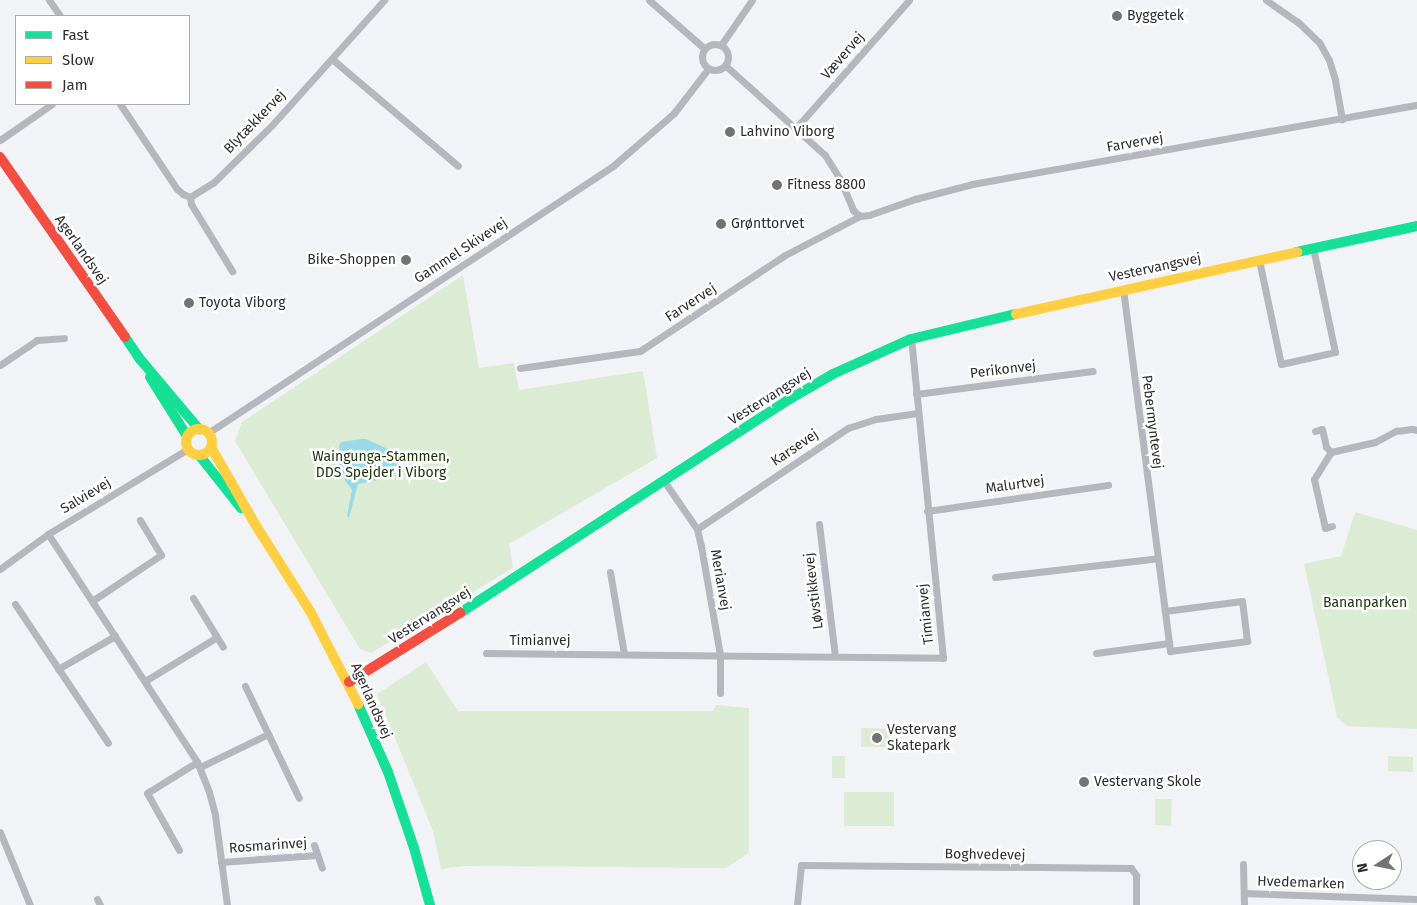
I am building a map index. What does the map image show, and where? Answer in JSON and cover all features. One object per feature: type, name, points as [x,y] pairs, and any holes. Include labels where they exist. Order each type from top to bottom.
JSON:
[{"type":"street","points":[[49,0],[59,15]]},
{"type":"street","points":[[649,0],[704,49]]},
{"type":"street","points":[[721,45],[752,0]]},
{"type":"street","name":"Vævervej","points":[[795,129],[909,0]]},
{"type":"street","points":[[1266,0],[1298,22],[1319,42],[1329,60],[1335,80],[1342,120]]},
{"type":"street","name":"Blytækkervej","points":[[190,196],[214,182],[265,132],[332,59],[380,1]]},
{"type":"street","points":[[712,44],[721,45],[729,55],[726,66],[717,71],[708,68],[702,60],[704,49],[712,44]]},
{"type":"street","points":[[332,59],[458,166]]},
{"type":"street","points":[[726,66],[825,155],[833,166],[854,210],[860,216]]},
{"type":"street","name":"Gammel Skivevej","points":[[204,431],[614,165],[674,113],[708,68]]},
{"type":"street","points":[[0,140],[51,105]]},
{"type":"street","points":[[121,105],[178,189],[183,194],[190,196],[191,204],[232,271]]},
{"type":"street","name":"Farvervej","points":[[520,368],[640,351],[786,256],[860,216],[869,215],[915,199],[972,184],[1342,120],[1417,105]]},
{"type":"street","name":"Agerlandsvej","points":[[0,157],[140,359],[187,436]]},
{"type":"street","name":"Vestervangsvej","points":[[349,682],[461,613],[797,394],[833,374],[911,339],[1123,289],[1417,226]]},
{"type":"street","points":[[1259,260],[1281,364],[1335,352],[1313,248]]},
{"type":"street","name":"Pebermyntevej","points":[[1123,289],[1169,643]]},
{"type":"street","points":[[0,365],[37,340],[64,338]]},
{"type":"street","name":"Timianvej","points":[[486,653],[943,658],[911,339]]},
{"type":"street","name":"Agerlandsvej","points":[[140,359],[204,431]]},
{"type":"street","name":"Perikonvej","points":[[916,394],[1093,371]]},
{"type":"street","name":"Karsevej","points":[[697,529],[848,428],[876,419],[918,413]]},
{"type":"street","points":[[1332,526],[1325,528],[1314,479],[1331,452],[1375,442],[1396,431],[1412,428],[1417,430]]},
{"type":"street","points":[[1315,431],[1322,429],[1326,446],[1331,452]]},
{"type":"street","points":[[192,431],[204,431],[212,441],[211,447],[199,454],[188,449],[187,436],[192,431]]},
{"type":"street","name":"Agerlandsvej","points":[[211,447],[255,524],[310,611],[349,682],[388,772],[414,848],[430,905]]},
{"type":"street","name":"Salvievej","points":[[0,569],[48,534],[188,449]]},
{"type":"street","name":"Agerlandsvej","points":[[199,454],[255,524]]},
{"type":"street","name":"Merianvej","points":[[664,482],[697,529],[720,655],[720,693]]},
{"type":"street","name":"Malurtvej","points":[[927,510],[1108,485]]},
{"type":"street","points":[[92,601],[161,555],[140,520]]},
{"type":"street","name":"Løvstikkevej","points":[[819,524],[834,656]]},
{"type":"street","name":"Rosmarinvej","points":[[48,534],[198,765],[215,815],[227,905]]},
{"type":"street","points":[[996,577],[1158,558]]},
{"type":"street","points":[[610,572],[624,654]]},
{"type":"street","points":[[193,598],[223,647]]},
{"type":"street","points":[[1096,653],[1169,643],[1170,651],[1247,641],[1242,601],[1165,611]]},
{"type":"street","points":[[15,604],[108,743]]},
{"type":"street","points":[[58,668],[115,636]]},
{"type":"street","points":[[145,681],[217,637]]},
{"type":"street","points":[[245,686],[298,798]]},
{"type":"street","points":[[179,850],[147,793],[198,765],[268,734]]},
{"type":"street","points":[[0,832],[30,905]]},
{"type":"street","name":"Rosmarinvej","points":[[314,845],[322,868]]},
{"type":"street","name":"Rosmarinvej","points":[[221,862],[317,855]]},
{"type":"street","name":"Hvedemarken","points":[[1243,864],[1244,905]]},
{"type":"street","name":"Boghvedevej","points":[[797,905],[800,865],[1131,868],[1136,875],[1136,905]]},
{"type":"street","name":"Hvedemarken","points":[[1244,893],[1417,899]]},
{"type":"green space","name":"Waingunga-Stammen, DDS Spejder i Viborg","points":[[463,275],[479,368],[514,363],[519,390],[643,371],[657,458],[509,544],[513,568],[371,653],[360,649],[235,441],[242,422]]},
{"type":"green space","name":"Bananparken","points":[[1355,512],[1417,530],[1417,729],[1347,726],[1337,717],[1304,564],[1341,556]]},
{"type":"green space","points":[[426,662],[458,711],[713,711],[716,705],[749,708],[749,853],[726,868],[464,866],[441,869],[433,831],[377,694]]},
{"type":"green space","name":"Vestervang Skatepark","points":[[861,728],[893,729],[893,747],[861,747]]},
{"type":"green space","points":[[832,756],[845,756],[845,778],[832,778]]},
{"type":"green space","points":[[1388,756],[1413,757],[1413,772],[1388,771]]},
{"type":"green space","points":[[844,792],[894,792],[894,826],[844,826]]},
{"type":"green space","points":[[1155,799],[1172,799],[1171,826],[1155,825]]},
{"type":"water","points":[[362,439],[392,451],[398,460],[399,467],[396,473],[388,478],[358,484],[349,518],[347,516],[352,490],[337,469],[341,458],[339,446],[341,442]]},
{"type":"traffic: fast","points":[[1297,252],[1417,226]]},
{"type":"traffic: fast","points":[[460,613],[790,399],[833,374],[911,339],[1016,314]]},
{"type":"traffic: fast","points":[[125,337],[140,359],[199,429]]},
{"type":"traffic: fast","points":[[150,377],[187,436]]},
{"type":"traffic: fast","points":[[199,455],[241,508]]},
{"type":"traffic: fast","points":[[358,704],[388,772],[414,848],[430,905]]},
{"type":"traffic: slow","points":[[1016,314],[1297,252]]},
{"type":"traffic: slow","points":[[199,429],[208,433],[212,442],[208,451],[199,455],[190,451],[186,442],[190,433],[199,429]]},
{"type":"traffic: slow","points":[[211,447],[255,524],[310,611],[358,704]]},
{"type":"traffic: jam","points":[[0,157],[125,337]]},
{"type":"traffic: jam","points":[[349,682],[460,613]]},
{"type":"place","name":"Byggetek","points":[[1117,16]]},
{"type":"place","name":"Lahvino Viborg","points":[[730,132]]},
{"type":"place","name":"Fitness 8800","points":[[777,185]]},
{"type":"place","name":"Grønttorvet","points":[[721,224]]},
{"type":"place","name":"Bike-Shoppen","points":[[406,260]]},
{"type":"place","name":"Toyota Viborg","points":[[189,303]]},
{"type":"place","name":"Vestervang Skatepark","points":[[877,738]]},
{"type":"place","name":"Vestervang Skole","points":[[1084,782]]}]
